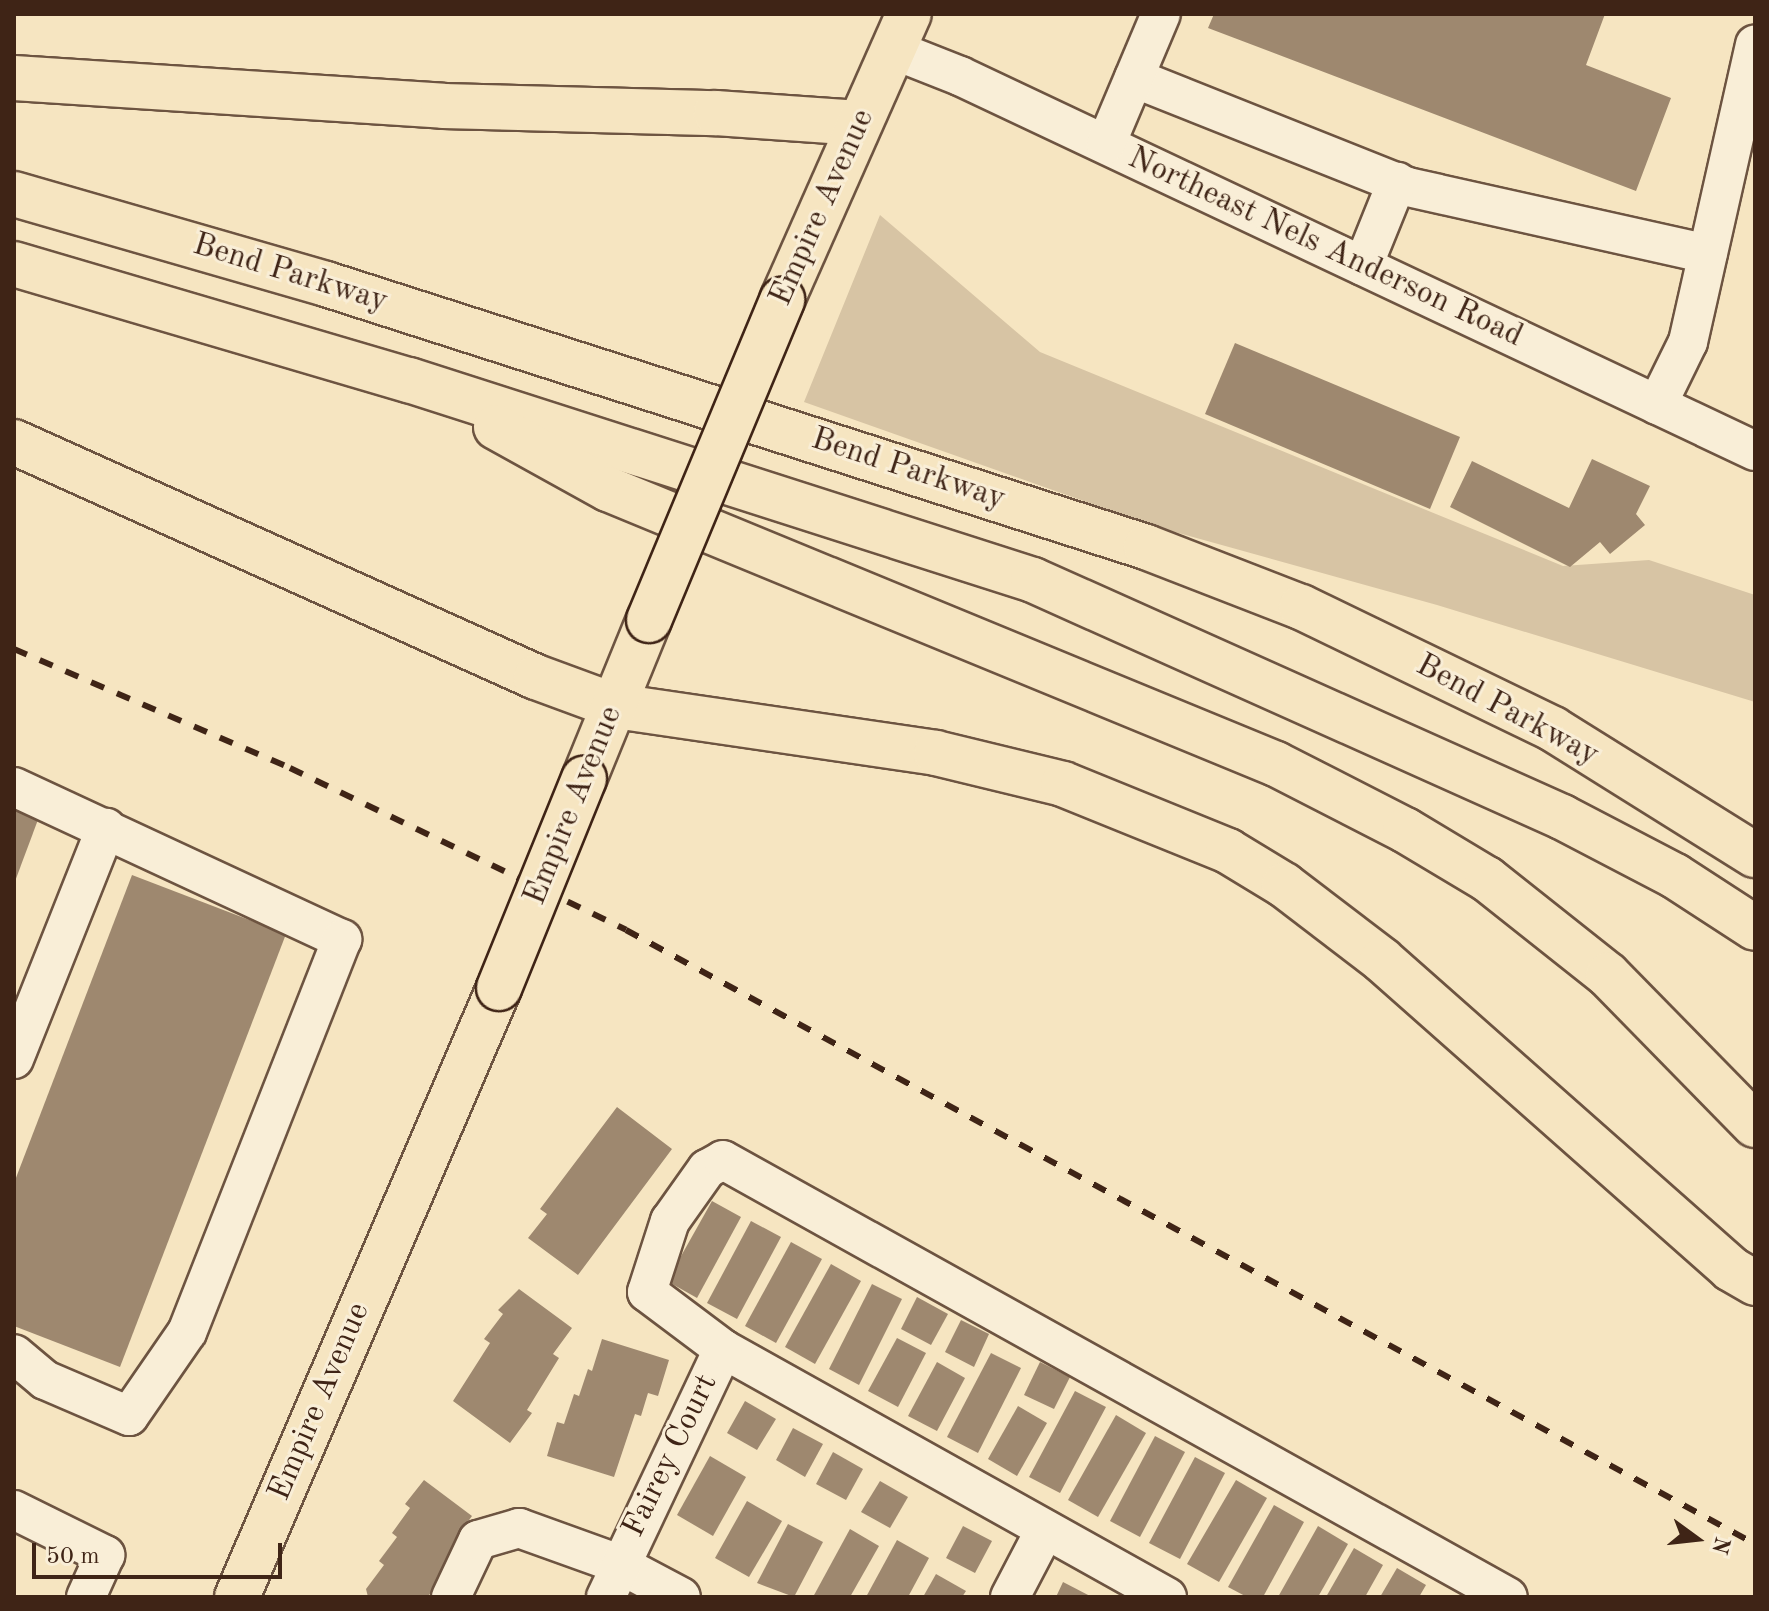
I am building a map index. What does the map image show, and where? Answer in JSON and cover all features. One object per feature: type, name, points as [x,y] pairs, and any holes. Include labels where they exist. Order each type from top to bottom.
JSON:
[{"type":"highway","name":"Empire Avenue","points":[[237,1597],[499,988],[782,300],[901,32]]},
{"type":"highway","points":[[14,78],[427,105],[716,113],[859,123]]},
{"type":"highway","name":"Bend Parkway","points":[[14,194],[341,289],[1146,547],[1301,607],[1553,729],[1755,855]]},
{"type":"highway","name":"Bend Parkway","points":[[14,264],[409,380],[1033,580],[1562,817],[1675,876],[1755,928]]},
{"type":"highway","points":[[409,380],[608,489],[1276,764],[1405,830],[1487,879],[1608,975],[1755,1125]]},
{"type":"highway","points":[[14,442],[522,671],[615,706],[936,753],[1063,784],[1228,851],[1284,885],[1382,960],[1720,1258],[1755,1283]]},
{"type":"street","points":[[1106,144],[1161,14]]},
{"type":"street","name":"Northeast Nels Anderson Road","points":[[901,32],[1106,144],[1755,451]]},
{"type":"street","points":[[1657,405],[1688,342],[1755,44]]},
{"type":"street","points":[[1134,78],[1397,182],[1708,254]]},
{"type":"street","points":[[1363,266],[1397,182]]},
{"type":"street","points":[[14,787],[342,939],[187,1332],[129,1416],[45,1380],[14,1354]]},
{"type":"street","points":[[14,1059],[106,828]]},
{"type":"street","points":[[1167,1597],[723,1349],[647,1292],[670,1221],[707,1169],[723,1160],[1508,1597]]},
{"type":"street","name":"Fairey Court","points":[[612,1580],[723,1349]]},
{"type":"street","points":[[14,1510],[105,1555],[86,1597]]},
{"type":"street","points":[[451,1597],[478,1540],[519,1528],[612,1580],[681,1597]]},
{"type":"street","points":[[1010,1597],[1045,1530]]},
{"type":"shaded area","points":[[880,215],[1040,352],[1563,566],[1649,560],[1755,595],[1755,702],[1437,605],[1157,527],[804,402]]},
{"type":"building","points":[[1214,14],[1605,14],[1586,65],[1671,98],[1636,191],[1208,28]]},
{"type":"building","points":[[1235,343],[1460,437],[1430,509],[1205,414]]},
{"type":"building","points":[[1592,459],[1650,486],[1636,514],[1645,525],[1610,554],[1600,542],[1570,567],[1450,507],[1472,461],[1569,508]]},
{"type":"building","points":[[14,807],[39,817],[14,884]]},
{"type":"building","points":[[132,875],[286,934],[120,1367],[14,1326],[14,1183]]},
{"type":"building","points":[[617,1107],[672,1149],[578,1275],[528,1238],[547,1214],[540,1209]]},
{"type":"building","points":[[712,1201],[741,1217],[697,1298],[667,1281]]},
{"type":"building","points":[[751,1221],[781,1237],[737,1319],[707,1303]]},
{"type":"building","points":[[791,1242],[822,1259],[776,1343],[745,1326]]},
{"type":"building","points":[[831,1264],[861,1281],[815,1364],[785,1347]]},
{"type":"building","points":[[872,1284],[902,1299],[859,1385],[829,1369]]},
{"type":"building","points":[[519,1289],[572,1328],[553,1354],[559,1358],[527,1410],[532,1413],[510,1443],[453,1401],[490,1343],[484,1339],[503,1314],[498,1310]]},
{"type":"building","points":[[917,1297],[948,1314],[931,1345],[901,1329]]},
{"type":"building","points":[[961,1320],[989,1334],[974,1367],[945,1352]]},
{"type":"building","points":[[897,1338],[926,1353],[898,1407],[868,1391]]},
{"type":"building","points":[[602,1339],[669,1360],[658,1396],[648,1393],[641,1416],[635,1414],[614,1477],[547,1456],[557,1422],[564,1424],[574,1394],[579,1396],[588,1369],[592,1371]]},
{"type":"building","points":[[991,1353],[1021,1368],[978,1453],[947,1437]]},
{"type":"building","points":[[937,1362],[965,1378],[937,1431],[908,1416]]},
{"type":"building","points":[[1040,1362],[1070,1377],[1054,1409],[1024,1395]]},
{"type":"building","points":[[1075,1391],[1106,1407],[1060,1493],[1029,1477]]},
{"type":"building","points":[[745,1401],[776,1419],[757,1450],[727,1433]]},
{"type":"building","points":[[1018,1406],[1047,1423],[1017,1476],[988,1459]]},
{"type":"building","points":[[1116,1415],[1146,1433],[1098,1517],[1068,1500]]},
{"type":"building","points":[[793,1428],[823,1444],[805,1477],[776,1460]]},
{"type":"building","points":[[1155,1436],[1185,1452],[1140,1537],[1110,1521]]},
{"type":"building","points":[[833,1452],[863,1469],[846,1500],[816,1484]]},
{"type":"building","points":[[710,1456],[746,1477],[713,1536],[677,1515]]},
{"type":"building","points":[[1195,1457],[1225,1473],[1180,1559],[1149,1543]]},
{"type":"building","points":[[424,1480],[472,1516],[454,1541],[459,1545],[428,1597],[368,1597],[366,1589],[384,1565],[379,1561],[397,1537],[392,1533],[410,1508],[405,1504]]},
{"type":"building","points":[[1236,1480],[1267,1498],[1219,1582],[1187,1564]]},
{"type":"building","points":[[880,1481],[908,1497],[890,1528],[861,1512]]},
{"type":"building","points":[[747,1501],[782,1521],[749,1577],[715,1558]]},
{"type":"building","points":[[1274,1505],[1304,1522],[1263,1597],[1247,1597],[1228,1587]]},
{"type":"building","points":[[788,1524],[823,1542],[794,1597],[757,1583]]},
{"type":"building","points":[[963,1526],[992,1541],[975,1573],[946,1558]]},
{"type":"building","points":[[1318,1526],[1348,1544],[1318,1597],[1278,1597]]},
{"type":"building","points":[[850,1529],[879,1546],[850,1597],[813,1597]]},
{"type":"building","points":[[897,1540],[929,1558],[908,1597],[866,1597]]},
{"type":"building","points":[[1354,1548],[1383,1565],[1365,1597],[1326,1597]]},
{"type":"building","points":[[1397,1568],[1426,1585],[1419,1597],[1380,1597]]},
{"type":"building","points":[[936,1574],[966,1591],[962,1597],[923,1597]]},
{"type":"building","points":[[1063,1582],[1092,1597],[1056,1597]]},
{"type":"railway","points":[[14,649],[290,768],[626,930],[1755,1544]]}]
